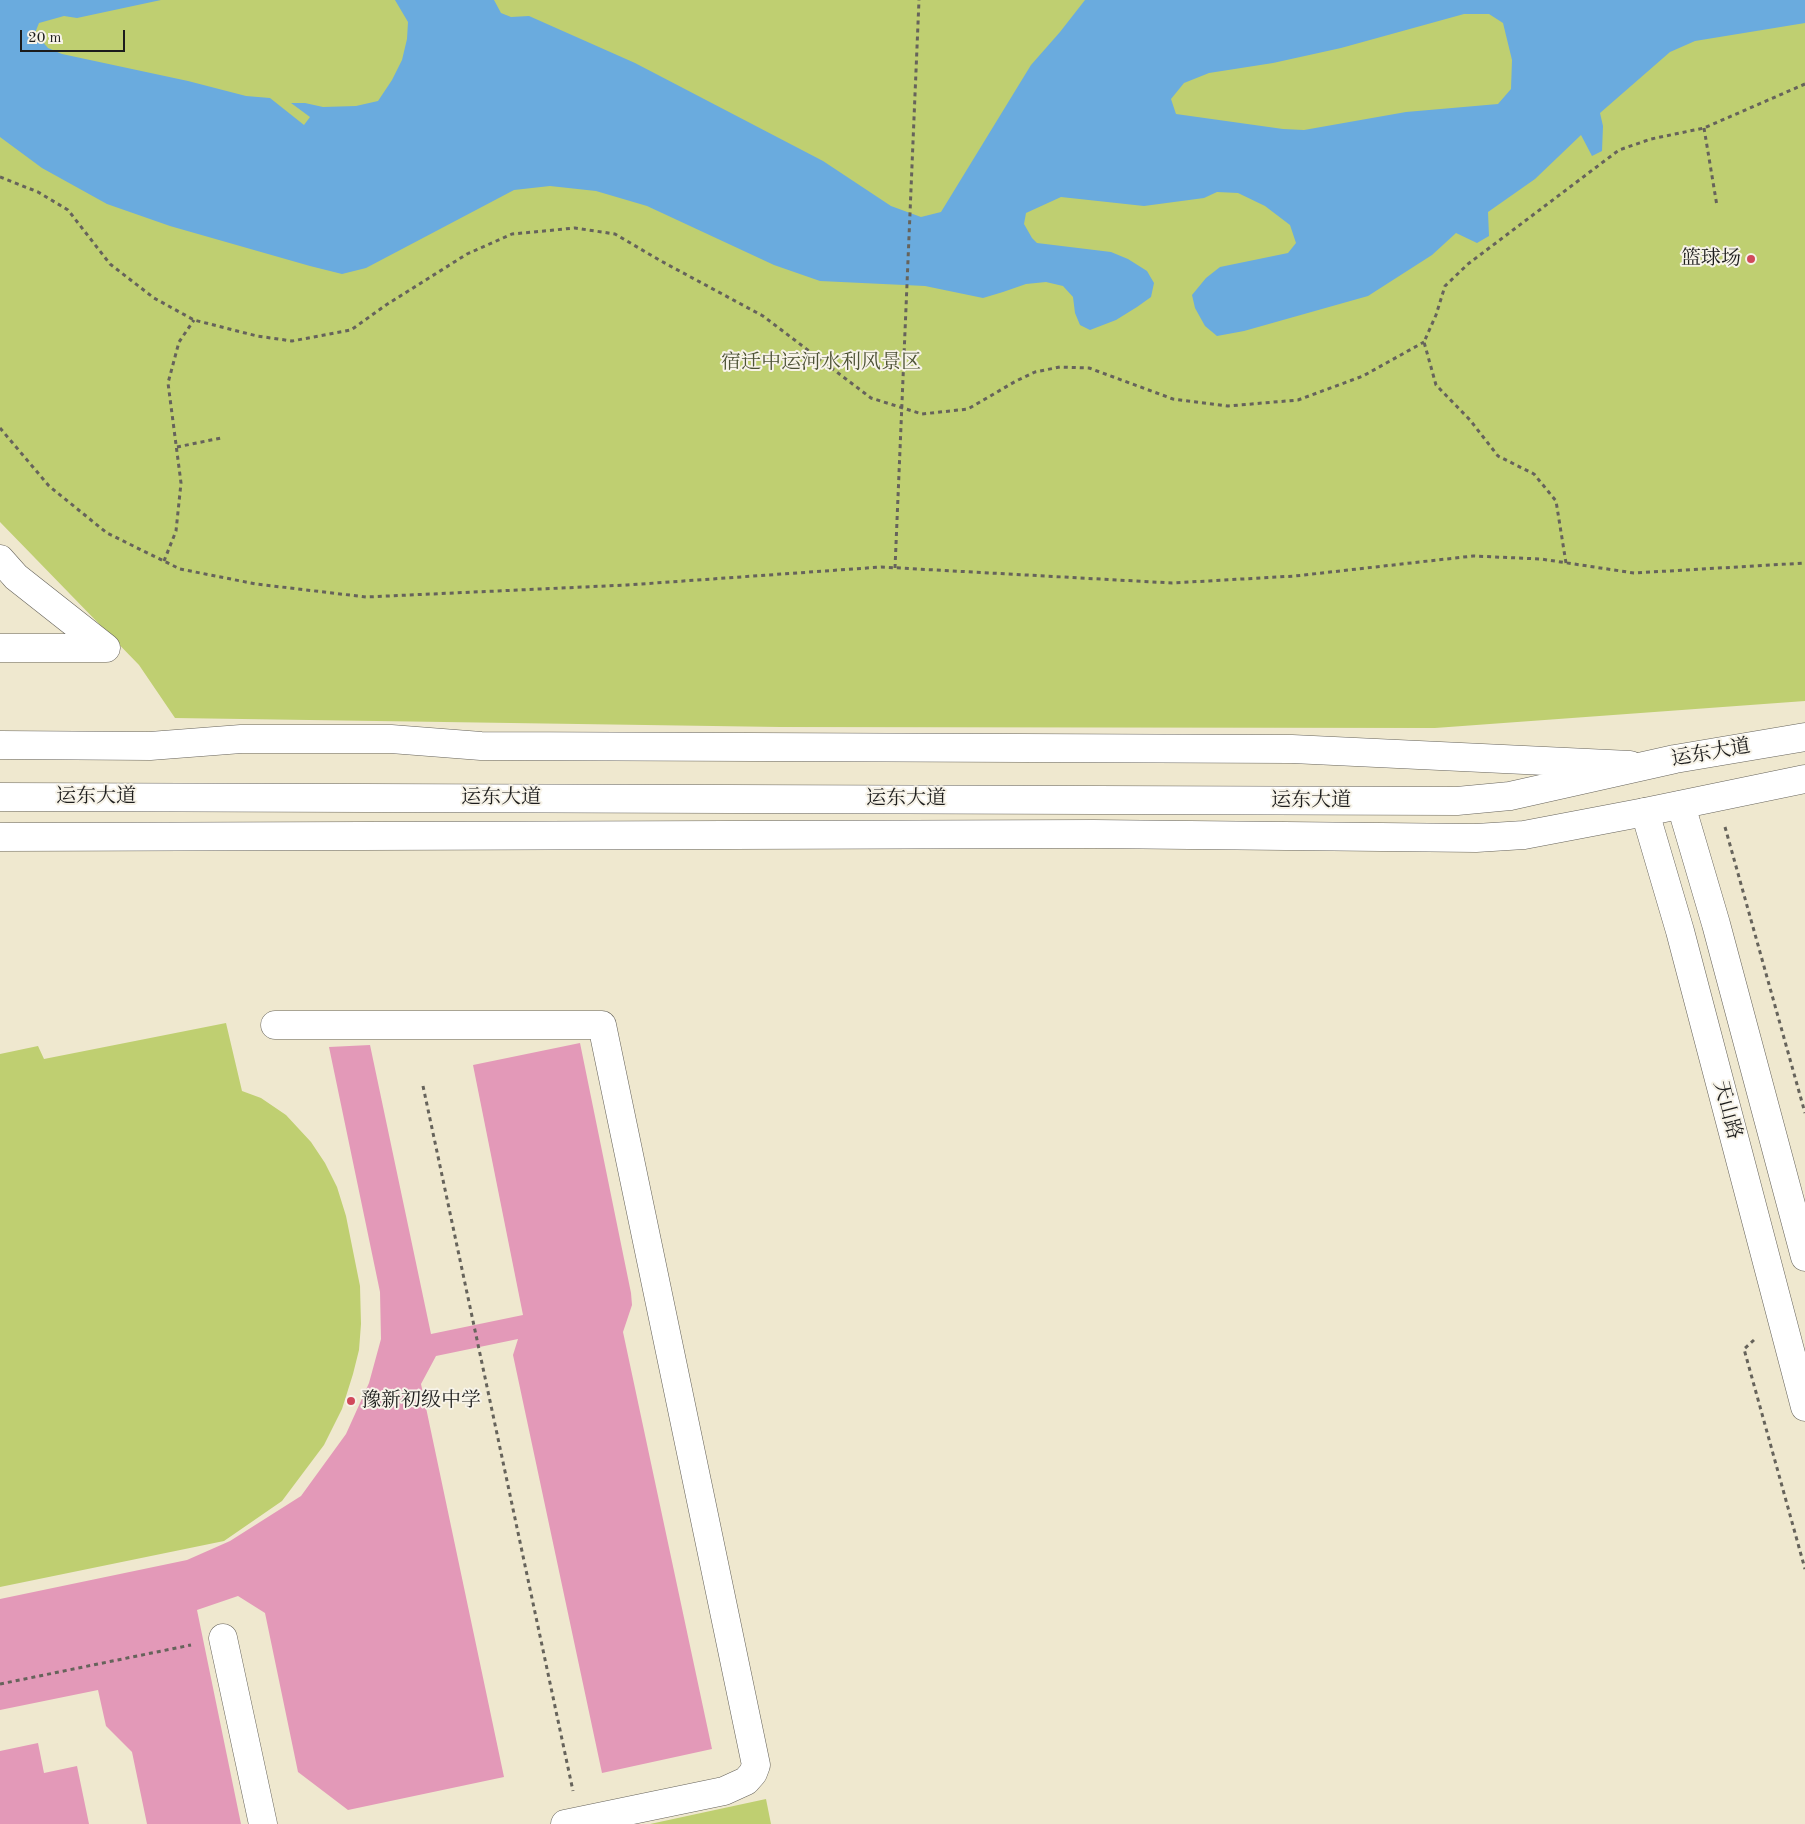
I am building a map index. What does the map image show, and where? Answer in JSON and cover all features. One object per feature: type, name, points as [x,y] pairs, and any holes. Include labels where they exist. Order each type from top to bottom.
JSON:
[{"type":"main road","points":[[0,559],[16,577],[106,648],[0,648]]},
{"type":"main road","name":"运东大道","points":[[0,797],[1457,801],[1510,796],[1674,759],[1805,737]]},
{"type":"main road","points":[[0,745],[150,746],[241,739],[391,739],[490,746],[1292,749],[1647,766]]},
{"type":"main road","name":"运东大道","points":[[0,837],[1094,834],[1476,838],[1524,835],[1805,779]]},
{"type":"main road","name":"天山路","points":[[1681,805],[1718,934],[1805,1257]]},
{"type":"main road","name":"天山路","points":[[1646,812],[1805,1407]]},
{"type":"main road","points":[[275,1025],[602,1025],[756,1765],[754,1774],[746,1781],[724,1790],[572,1822]]},
{"type":"main road","points":[[224,1638],[262,1824]]},
{"type":"path","points":[[895,568],[919,0]]},
{"type":"path","points":[[0,177],[38,192],[68,210],[110,264],[154,298],[194,320],[257,336],[292,341],[351,330],[386,305],[467,254],[512,234],[575,228],[615,234],[660,261],[763,316],[871,398],[922,414],[968,409],[1035,372],[1060,367],[1090,368],[1173,399],[1228,406],[1298,400],[1363,376],[1424,342],[1436,315],[1445,286],[1468,264],[1619,150],[1651,139],[1704,128],[1805,84]]},
{"type":"path","points":[[1704,128],[1717,206]]},
{"type":"path","points":[[164,561],[176,531],[181,483],[168,383],[179,342],[194,320]]},
{"type":"path","points":[[1424,342],[1436,385],[1470,420],[1498,456],[1534,474],[1556,502],[1566,563]]},
{"type":"path","points":[[0,428],[49,486],[107,533],[180,569],[256,584],[366,597],[627,586],[881,567],[1172,584],[1295,576],[1473,556],[1541,560],[1634,573],[1805,563]]},
{"type":"path","points":[[177,447],[221,438]]},
{"type":"path","points":[[1717,797],[1805,1113]]},
{"type":"path","points":[[423,1086],[572,1822]]},
{"type":"path","points":[[1781,1316],[1744,1349],[1805,1569]]},
{"type":"path","points":[[0,1684],[224,1638]]},
{"type":"green space","name":"宿迁中运河水利风景区","points":[[0,0],[1805,0],[1805,701],[1435,728],[780,727],[175,718],[139,665],[0,522]]},
{"type":"green space","points":[[226,1023],[242,1091],[261,1098],[286,1115],[311,1142],[325,1163],[337,1187],[346,1216],[360,1286],[361,1324],[359,1350],[342,1409],[324,1445],[282,1501],[224,1541],[0,1587],[0,1054],[38,1046],[44,1059]]},
{"type":"green space","points":[[766,1799],[771,1824],[650,1824]]},
{"type":"water","points":[[0,0],[161,0],[77,18],[64,16],[39,23],[35,33],[48,48],[62,54],[188,81],[246,96],[270,98],[304,125],[310,117],[291,103],[305,103],[323,107],[356,106],[378,101],[402,60],[407,39],[408,22],[395,0],[494,0],[501,13],[511,17],[529,16],[635,63],[823,161],[891,206],[921,217],[941,212],[1031,65],[1085,0],[1805,0],[1805,23],[1695,41],[1670,52],[1600,113],[1603,126],[1602,151],[1592,156],[1581,135],[1535,179],[1488,212],[1489,236],[1477,243],[1456,233],[1432,255],[1368,296],[1244,331],[1217,336],[1205,326],[1195,308],[1192,295],[1206,278],[1220,267],[1288,253],[1296,243],[1290,225],[1265,206],[1238,193],[1217,192],[1204,198],[1144,206],[1061,197],[1026,213],[1024,224],[1037,243],[1111,252],[1128,259],[1147,271],[1154,283],[1151,297],[1116,320],[1090,330],[1080,325],[1075,313],[1073,297],[1063,286],[1046,282],[1026,284],[983,298],[925,286],[820,281],[774,265],[647,206],[596,191],[550,186],[514,190],[366,268],[342,274],[170,226],[107,204],[42,168],[0,137]],"holes":[[[1464,14],[1489,14],[1503,23],[1512,60],[1511,89],[1498,104],[1406,112],[1304,130],[1283,129],[1176,114],[1171,99],[1184,83],[1209,73],[1273,63],[1341,48]]]},
{"type":"building","points":[[580,1043],[631,1293],[632,1305],[623,1332],[712,1749],[602,1773],[513,1355],[518,1339],[436,1356],[421,1384],[504,1777],[348,1810],[298,1772],[265,1613],[238,1596],[197,1610],[241,1824],[147,1824],[132,1752],[106,1726],[98,1690],[0,1710],[0,1599],[187,1560],[230,1541],[301,1496],[346,1434],[369,1383],[381,1339],[380,1292],[329,1047],[370,1045],[431,1334],[523,1315],[473,1065]]},
{"type":"building","points":[[38,1743],[44,1773],[77,1766],[89,1824],[0,1824],[0,1751]]},
{"type":"place","name":"篮球场","points":[[1751,259]]},
{"type":"place","name":"豫新初级中学","points":[[351,1401]]}]
